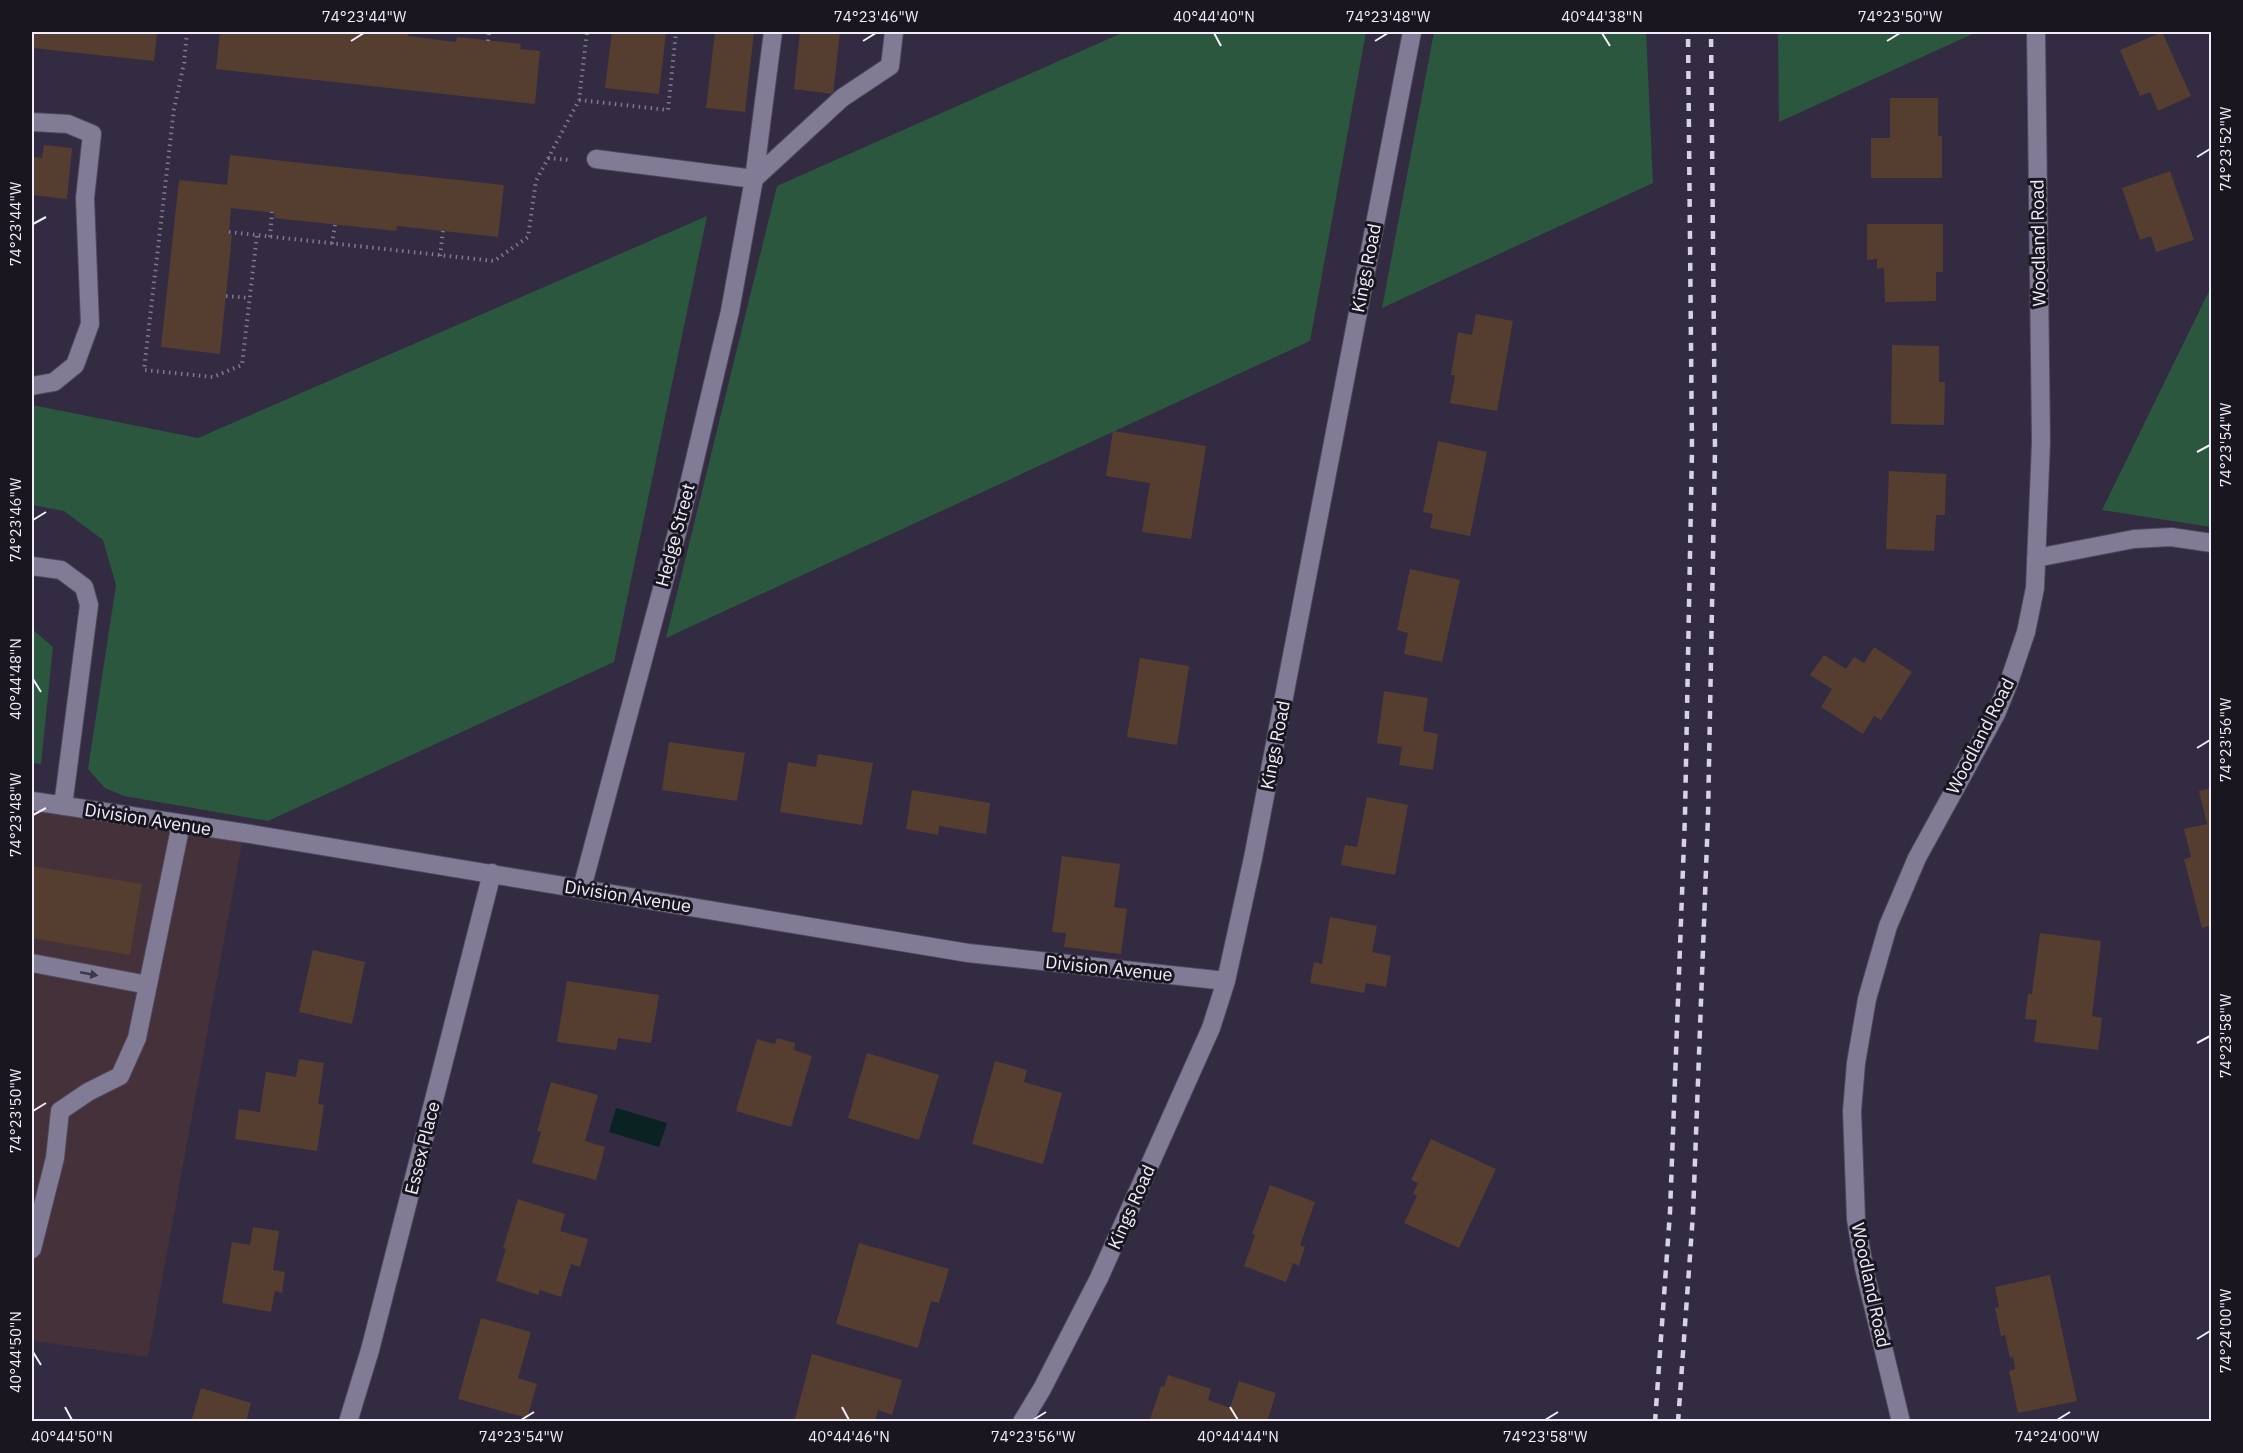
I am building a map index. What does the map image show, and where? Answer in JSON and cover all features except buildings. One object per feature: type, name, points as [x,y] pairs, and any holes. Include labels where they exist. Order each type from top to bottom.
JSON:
[{"type":"street","name":"Hedge Street","points":[[582,888],[682,514],[730,311],[754,179],[773,32]]},
{"type":"street","points":[[596,159],[754,179],[842,98],[890,66],[894,32]]},
{"type":"street","name":"Kings Road","points":[[1022,1422],[1042,1389],[1099,1278],[1211,1028],[1226,981],[1253,858],[1412,32]]},
{"type":"street","name":"Woodland Road","points":[[1901,1422],[1864,1268],[1856,1219],[1852,1111],[1856,1063],[1867,999],[1888,926],[1917,858],[1996,714],[2026,632],[2036,588],[2041,442],[2036,32]]},
{"type":"street","points":[[32,122],[68,124],[92,134],[85,198],[90,324],[75,365],[54,382],[32,386]]},
{"type":"street","points":[[2036,558],[2134,539],[2171,537],[2211,543]]},
{"type":"street","points":[[32,566],[61,570],[84,587],[88,605],[63,806]]},
{"type":"street","name":"Division Avenue","points":[[32,801],[492,873],[968,953],[1226,981]]},
{"type":"street","points":[[32,1250],[55,1158],[60,1111],[88,1092],[120,1076],[137,1038],[181,824]]},
{"type":"street","name":"Essex Place","points":[[348,1422],[370,1350],[492,873]]},
{"type":"street","points":[[32,963],[148,985]]},
{"type":"path","points":[[187,32],[184,63],[174,109],[144,370],[213,377],[242,365],[256,235]]},
{"type":"path","points":[[488,41],[489,32]]},
{"type":"path","points":[[229,232],[494,261],[528,237],[536,181],[579,100],[587,32]]},
{"type":"path","points":[[607,32],[612,32]]},
{"type":"path","points":[[579,100],[668,110],[676,32]]},
{"type":"path","points":[[270,237],[272,212]]},
{"type":"path","points":[[332,244],[335,225]]},
{"type":"path","points":[[440,256],[443,231]]},
{"type":"path","points":[[226,296],[250,298]]},
{"type":"shaded area","points":[[32,801],[244,832],[148,1357],[32,1341]]},
{"type":"shaded area","points":[[616,1108],[667,1123],[659,1147],[609,1132]]},
{"type":"green space","points":[[1124,32],[1366,32],[1310,341],[666,638],[777,186]]},
{"type":"green space","points":[[1434,32],[1646,32],[1653,183],[1382,308]]},
{"type":"green space","points":[[1778,32],[1977,32],[1779,122]]},
{"type":"green space","points":[[707,216],[614,662],[268,821],[124,796],[105,788],[88,769],[116,585],[103,540],[64,511],[32,505],[32,405],[198,438]]},
{"type":"green space","points":[[2211,287],[2211,527],[2102,510]]},
{"type":"green space","points":[[32,629],[53,647],[41,764],[32,763]]},
{"type":"railway","points":[[1655,1422],[1670,1212],[1685,815],[1692,449],[1688,32]]},
{"type":"railway","points":[[1678,1422],[1693,1214],[1708,816],[1715,450],[1711,32]]}]
